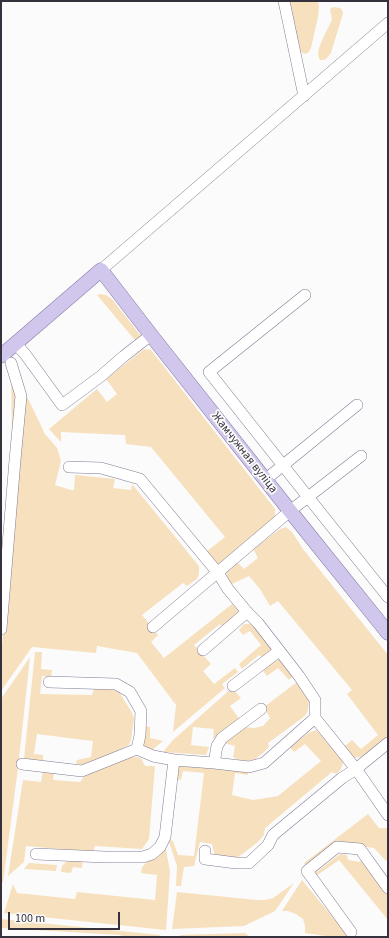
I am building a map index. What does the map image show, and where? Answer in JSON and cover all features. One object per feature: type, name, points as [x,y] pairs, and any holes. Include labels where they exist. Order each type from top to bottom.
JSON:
[{"type":"main road","name":"Жамчужная вуліца","points":[[101,270],[290,512],[388,633]]},
{"type":"main road","points":[[6,360],[16,344],[101,270]]},
{"type":"street","points":[[284,1],[304,96]]},
{"type":"street","points":[[101,270],[388,23]]},
{"type":"street","points":[[305,296],[209,372],[388,597]]},
{"type":"street","points":[[16,344],[62,405],[101,376],[151,335]]},
{"type":"street","points":[[1,629],[21,396],[6,360]]},
{"type":"street","points":[[265,480],[357,405]]},
{"type":"street","points":[[153,627],[308,497],[361,456]]},
{"type":"street","points":[[69,467],[100,468],[140,479],[218,573],[228,589],[258,623],[299,676],[315,700],[315,718],[356,769],[388,814]]},
{"type":"street","points":[[203,650],[247,612]]},
{"type":"street","points":[[232,686],[279,651]]},
{"type":"street","points":[[49,682],[116,684],[130,692],[141,711],[140,736],[137,749]]},
{"type":"street","points":[[214,763],[217,746],[222,738],[261,709]]},
{"type":"street","points":[[22,764],[82,772],[137,749],[153,756],[174,760],[249,767],[264,764],[315,718]]},
{"type":"street","points":[[205,851],[205,859],[249,863],[268,845],[273,835],[342,778],[356,769],[388,743]]},
{"type":"street","points":[[36,854],[143,857],[152,854],[160,846],[165,836],[174,760]]},
{"type":"street","points":[[351,932],[307,871],[337,847],[360,850],[388,888]]},
{"type":"shaded area","points":[[289,1],[318,1],[318,17],[311,48],[308,53],[304,54],[300,51]]},
{"type":"shaded area","points":[[334,7],[342,10],[342,17],[331,53],[326,59],[320,60],[318,54],[319,48],[332,19],[330,10]]},
{"type":"shaded area","points":[[97,295],[106,295],[112,299],[141,336],[139,345]]},
{"type":"shaded area","points":[[144,349],[151,350],[275,509],[275,518],[220,564],[217,564],[206,552],[225,537],[151,447],[126,444],[125,435],[61,432],[61,442],[49,429],[97,389],[107,402],[117,394],[106,379]]},
{"type":"shaded area","points":[[11,363],[45,434],[57,448],[61,461],[55,485],[74,490],[75,475],[115,479],[113,488],[131,490],[132,484],[199,566],[199,574],[197,579],[187,586],[183,583],[142,615],[158,635],[151,642],[164,658],[232,604],[241,614],[224,628],[220,624],[194,645],[211,664],[203,671],[214,684],[235,668],[238,672],[222,684],[225,688],[173,732],[176,705],[137,653],[97,646],[96,653],[32,647],[1,691],[1,659],[13,508]]},
{"type":"shaded area","points":[[286,527],[292,532],[303,549],[388,655],[388,737],[364,756],[355,758],[348,752],[345,746],[352,740],[361,749],[378,735],[347,694],[352,690],[278,601],[270,606],[260,589],[249,576],[232,584],[227,577],[226,571],[236,561],[244,569],[258,558],[253,549],[280,529]]},
{"type":"shaded area","points":[[244,624],[251,624],[274,650],[264,659],[259,655],[242,669],[239,664],[261,645],[250,631],[243,635],[239,630]]},
{"type":"shaded area","points":[[35,652],[42,652],[41,669],[52,670],[51,677],[42,676],[40,694],[92,695],[94,688],[109,689],[119,692],[134,718],[129,745],[85,765],[76,764],[77,760],[91,757],[93,741],[37,734],[34,754],[43,755],[43,761],[24,759]]},
{"type":"shaded area","points":[[30,657],[18,768],[3,882],[1,885],[1,699]]},
{"type":"shaded area","points":[[279,660],[293,676],[289,680],[278,668],[267,676],[263,671],[273,662]]},
{"type":"shaded area","points":[[297,682],[309,701],[308,710],[305,716],[268,743],[269,747],[255,759],[247,761],[239,760],[233,757],[235,746],[224,743],[242,727],[254,728],[263,726],[270,718],[264,707]]},
{"type":"shaded area","points":[[232,688],[241,698],[230,706],[240,720],[213,739],[214,729],[193,727],[191,745],[209,747],[206,755],[163,752],[173,740]]},
{"type":"shaded area","points":[[144,726],[150,727],[150,738],[163,741],[152,750],[143,746]]},
{"type":"shaded area","points":[[316,730],[343,763],[340,771],[336,774],[332,772],[265,828],[264,835],[258,842],[237,858],[215,856],[212,844],[200,842],[194,866],[184,867],[181,886],[176,886],[177,866],[169,842],[170,840],[173,841],[178,855],[194,856],[204,773],[183,771],[181,780],[175,779],[177,764],[248,769],[248,775],[235,773],[232,795],[253,800],[278,796],[321,761],[305,744],[294,752],[290,747],[310,732]]},
{"type":"shaded area","points":[[129,758],[141,758],[145,766],[155,766],[149,839],[142,849],[95,846],[93,852],[26,846],[24,862],[8,876],[23,780],[41,782],[43,771],[54,772],[53,780],[80,782],[87,773]]},
{"type":"shaded area","points":[[368,814],[379,828],[388,828],[388,859],[386,861],[374,848],[339,843],[306,866],[304,863]]},
{"type":"shaded area","points":[[165,845],[170,871],[166,930],[4,913],[13,884],[17,893],[75,899],[77,892],[155,900],[157,875],[141,873],[142,867]]},
{"type":"shaded area","points":[[340,854],[347,855],[348,860],[360,862],[363,858],[388,892],[388,920],[339,860],[316,876],[314,874]]},
{"type":"shaded area","points":[[73,860],[83,861],[82,868],[73,867],[71,873],[61,872],[62,866],[66,862]]},
{"type":"shaded area","points":[[29,863],[57,865],[56,871],[24,869]]},
{"type":"shaded area","points":[[302,880],[349,937],[333,937],[305,933],[303,919],[296,914],[288,911],[282,911]]},
{"type":"shaded area","points":[[294,883],[275,911],[244,926],[172,929],[177,892],[265,900],[273,898]]},
{"type":"shaded area","points":[[1,919],[160,935],[158,937],[123,937],[120,935],[1,928]]},
{"type":"shaded area","points":[[245,933],[250,937],[179,937],[180,935]]}]
